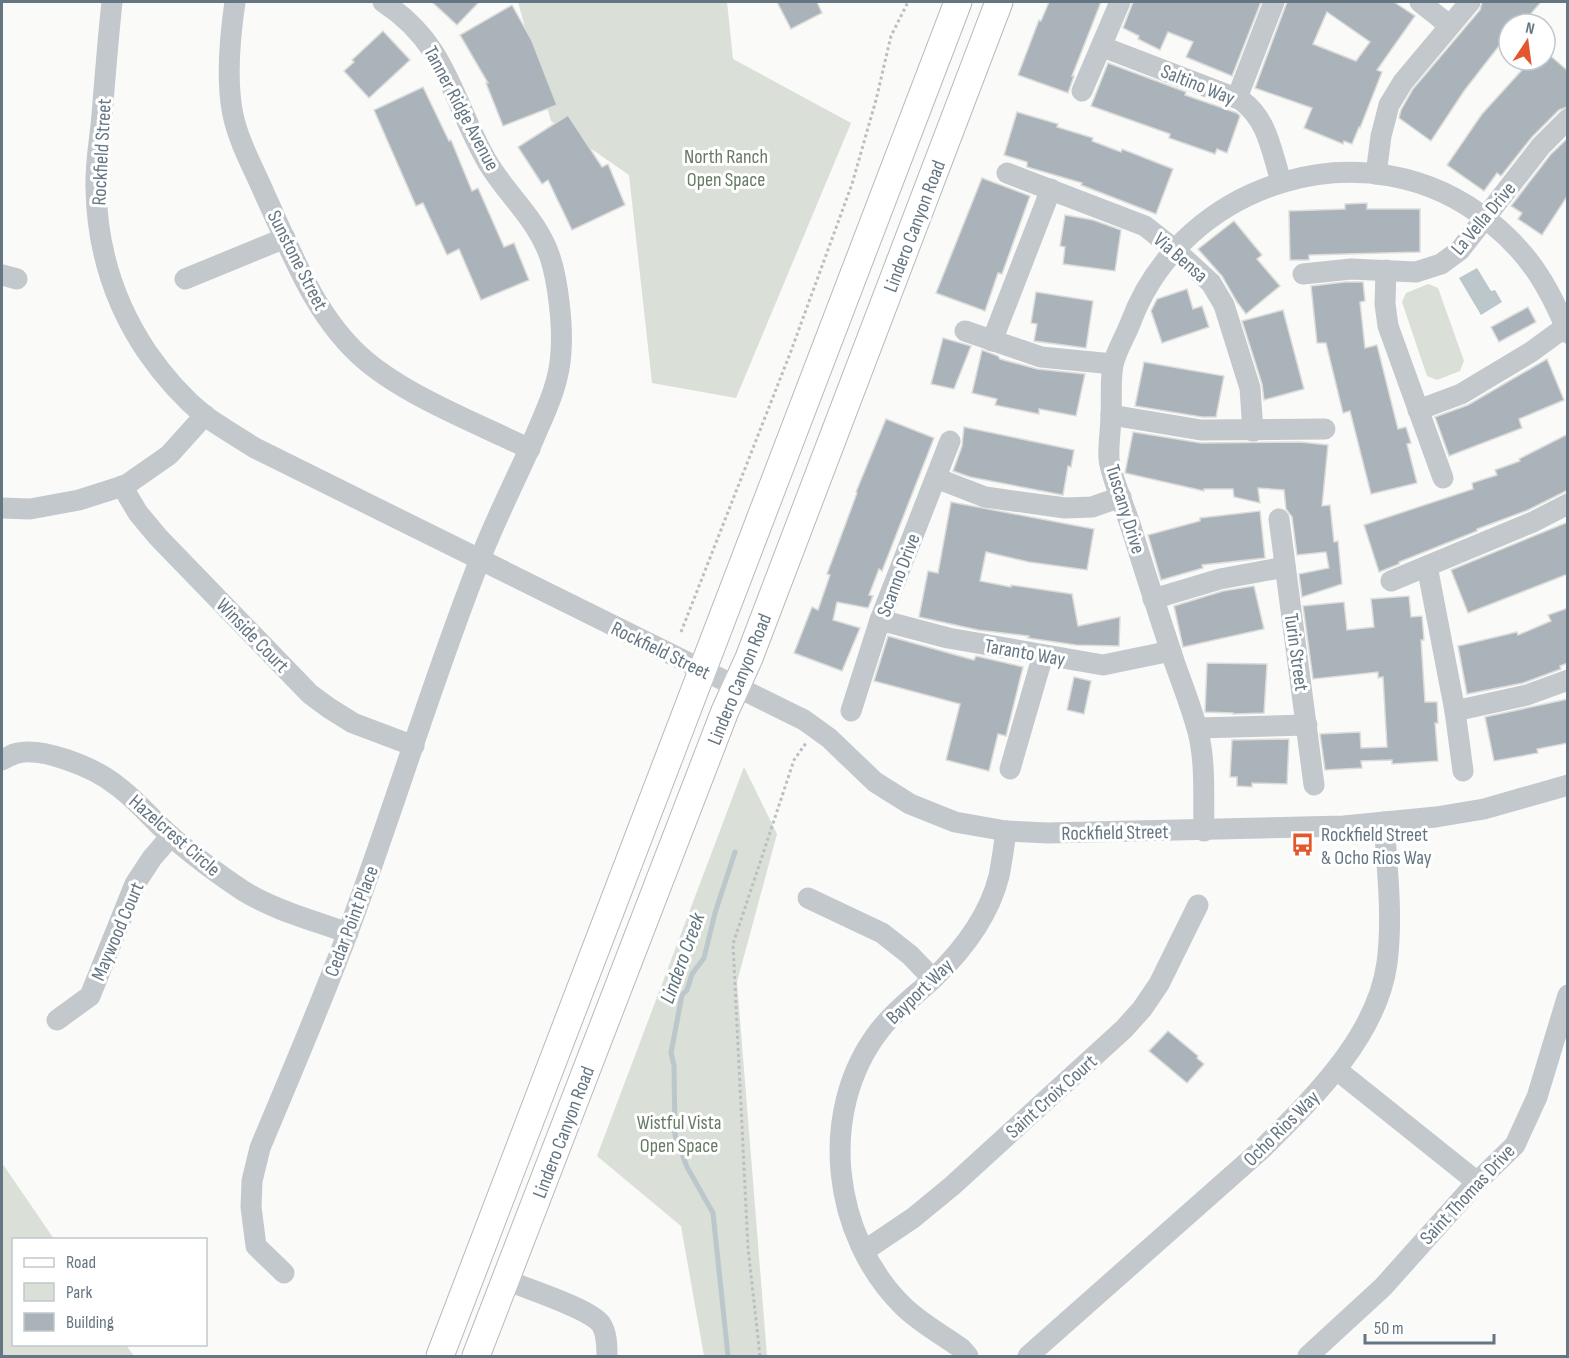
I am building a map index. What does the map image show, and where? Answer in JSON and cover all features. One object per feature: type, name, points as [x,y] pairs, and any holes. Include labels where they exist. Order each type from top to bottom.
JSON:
[{"type":"main road","name":"Lindero Canyon Road","points":[[440,1356],[958,2]]},
{"type":"main road","name":"Lindero Canyon Road","points":[[476,1356],[749,658],[999,2]]},
{"type":"street","name":"Rockfield Street","points":[[111,2],[96,186],[103,251],[123,310],[158,367],[182,394],[205,415],[255,448],[804,720],[875,782],[910,804],[955,822],[1006,831],[1048,833],[1204,831],[1344,826],[1436,817],[1484,809],[1568,785]]},
{"type":"street","name":"Sunstone Street","points":[[235,2],[229,88],[239,136],[308,287],[321,310],[341,336],[366,361],[408,389],[530,449]]},
{"type":"street","name":"Tanner Ridge Avenue","points":[[383,2],[397,11],[423,35],[445,69],[488,161],[527,213],[541,236],[558,284],[562,351],[555,391],[479,560]]},
{"type":"street","points":[[1083,91],[1120,2]]},
{"type":"street","points":[[1236,98],[1274,2]]},
{"type":"street","points":[[1420,2],[1449,25]]},
{"type":"street","points":[[1376,174],[1381,136],[1389,105],[1403,82],[1470,2]]},
{"type":"street","name":"Saltino Way","points":[[1102,47],[1236,98],[1253,109],[1264,125],[1281,182]]},
{"type":"street","name":"La Vella Drive","points":[[1303,274],[1351,268],[1416,272],[1441,264],[1460,250],[1541,146],[1568,119]]},
{"type":"street","name":"Via Bensa","points":[[1007,172],[1145,226],[1211,283],[1224,305],[1250,388],[1253,431]]},
{"type":"street","name":"Tuscany Drive","points":[[1204,831],[1203,765],[1197,729],[1109,459],[1113,364],[1136,306],[1155,273],[1174,249],[1197,227],[1223,208],[1251,193],[1281,182],[1327,173],[1376,174],[1407,180],[1435,189],[1485,218],[1514,243],[1536,269],[1552,296],[1567,329]]},
{"type":"street","points":[[992,341],[1051,189]]},
{"type":"street","points":[[186,279],[285,238]]},
{"type":"street","points":[[1386,270],[1385,304],[1388,326],[1443,478]]},
{"type":"street","points":[[1418,410],[1461,394],[1567,329]]},
{"type":"street","points":[[965,331],[1041,357],[1113,364]]},
{"type":"street","points":[[2,508],[30,509],[79,500],[122,486],[169,455],[205,415]]},
{"type":"street","points":[[1111,415],[1201,429],[1253,431],[1324,429]]},
{"type":"street","name":"Scanno Drive","points":[[852,711],[880,620],[950,441]]},
{"type":"street","points":[[936,478],[986,497],[1065,508],[1092,507],[1121,497]]},
{"type":"street","name":"Winside Court","points":[[122,486],[138,513],[158,537],[310,694],[353,723],[414,746]]},
{"type":"street","points":[[1391,581],[1533,522],[1568,504]]},
{"type":"street","name":"Turin Street","points":[[1279,519],[1314,785]]},
{"type":"street","name":"Cedar Point Place","points":[[284,1273],[256,1246],[251,1207],[252,1182],[260,1148],[348,933],[479,560]]},
{"type":"street","points":[[1427,566],[1455,711],[1463,771]]},
{"type":"street","points":[[1153,599],[1220,579],[1285,567]]},
{"type":"street","name":"Taranto Way","points":[[880,620],[948,638],[1103,665],[1171,651]]},
{"type":"street","points":[[1010,769],[1043,655]]},
{"type":"street","points":[[1455,711],[1527,695],[1568,680]]},
{"type":"street","points":[[1197,729],[1306,725]]},
{"type":"street","name":"Hazelcrest Circle","points":[[2,760],[15,753],[46,754],[98,772],[117,785],[171,836],[215,872],[245,892],[348,933]]},
{"type":"street","name":"Ocho Rios Way","points":[[1028,1356],[1262,1149],[1337,1070],[1367,1023],[1387,964],[1389,909],[1384,822]]},
{"type":"street","name":"Bayport Way","points":[[968,1356],[962,1349],[904,1306],[881,1278],[864,1251],[848,1212],[841,1177],[839,1142],[845,1105],[856,1070],[877,1033],[900,1006],[933,979],[962,949],[985,913],[999,877],[1006,831]]},
{"type":"street","name":"Maywood Court","points":[[57,1020],[90,996],[131,891],[152,858],[171,836]]},
{"type":"street","points":[[808,898],[882,933],[910,955],[933,979]]},
{"type":"street","name":"Saint Croix Court","points":[[864,1251],[913,1218],[952,1186],[1124,1029],[1142,1009],[1159,984],[1198,905]]},
{"type":"street","name":"Saint Thomas Drive","points":[[1308,1356],[1383,1287],[1477,1182],[1515,1145],[1537,1097],[1568,995]]},
{"type":"street","points":[[1337,1070],[1477,1182]]},
{"type":"street","points":[[506,1280],[587,1313],[601,1325],[608,1343],[607,1356]]},
{"type":"path","points":[[681,632],[791,351],[852,184],[876,100],[891,36],[908,2]]},
{"type":"path","points":[[760,1356],[748,1248],[733,944],[794,760],[816,729]]},
{"type":"green space","name":"North Ranch Open Space","points":[[518,2],[727,2],[733,59],[851,123],[736,398],[652,383],[629,175],[551,121]]},
{"type":"green space","points":[[1428,284],[1438,288],[1464,361],[1460,371],[1437,380],[1427,376],[1402,302],[1406,293]]},
{"type":"green space","name":"Wistful Vista Open Space","points":[[744,767],[777,834],[737,982],[767,1356],[704,1356],[681,1226],[597,1156]]},
{"type":"green space","points":[[2,1163],[53,1238],[12,1238],[12,1346],[127,1346],[134,1356],[2,1356]]},
{"type":"shaded area","points":[[1477,268],[1491,291],[1495,290],[1502,302],[1481,315],[1459,278]]},
{"type":"building","points":[[432,2],[479,2],[457,25]]},
{"type":"building","points":[[777,2],[817,2],[822,13],[791,29]]},
{"type":"building","points":[[1049,2],[1101,2],[1072,76],[1074,76],[1068,93],[1018,75],[1039,20],[1041,21]]},
{"type":"building","points":[[1133,2],[1261,2],[1232,76],[1186,57],[1193,42],[1168,32],[1160,50],[1123,28]]},
{"type":"building","points":[[1287,2],[1394,2],[1415,16],[1377,70],[1382,72],[1352,144],[1344,141],[1343,144],[1304,128],[1312,108],[1255,88]],"holes":[[[1327,12],[1370,42],[1356,61],[1313,44]]]},
{"type":"building","points":[[1482,2],[1541,2],[1532,12],[1497,12],[1497,48],[1464,91],[1431,141],[1399,118],[1401,110],[1413,89],[1480,10]]},
{"type":"building","points":[[512,5],[532,41],[557,105],[503,126],[486,83],[488,83],[460,35]]},
{"type":"building","points":[[383,31],[410,60],[369,98],[344,71],[354,62],[352,60]]},
{"type":"building","points":[[1557,61],[1568,71],[1568,107],[1559,110],[1532,137],[1501,176],[1497,173],[1484,191],[1447,165],[1482,114],[1520,72],[1557,72]]},
{"type":"building","points":[[1108,63],[1186,92],[1185,95],[1237,113],[1240,116],[1227,153],[1217,149],[1215,154],[1169,138],[1170,134],[1091,106]]},
{"type":"building","points":[[423,87],[449,141],[451,140],[472,191],[478,188],[504,247],[514,243],[529,280],[481,300],[459,249],[447,255],[423,203],[416,206],[374,110]]},
{"type":"building","points":[[1017,112],[1058,124],[1057,127],[1093,138],[1092,141],[1121,152],[1122,149],[1173,169],[1156,214],[1081,185],[1082,183],[1027,167],[1027,162],[1004,155]]},
{"type":"building","points":[[568,115],[602,167],[608,164],[625,205],[572,230],[548,180],[542,184],[518,147]]},
{"type":"building","points":[[1568,138],[1568,195],[1542,235],[1518,219],[1522,213],[1511,206],[1551,154]]},
{"type":"building","points":[[982,178],[1030,196],[1002,274],[998,273],[985,311],[936,293]]},
{"type":"building","points":[[1367,203],[1367,209],[1420,209],[1420,252],[1309,255],[1309,260],[1290,260],[1289,211],[1345,209],[1345,204]]},
{"type":"building","points":[[1065,215],[1093,220],[1121,230],[1115,271],[1063,264],[1065,247],[1060,246]]},
{"type":"building","points":[[1234,221],[1262,255],[1257,259],[1280,286],[1246,314],[1222,276],[1198,249]]},
{"type":"building","points":[[1363,282],[1365,301],[1360,302],[1365,348],[1377,345],[1398,429],[1406,427],[1411,443],[1407,444],[1417,483],[1371,494],[1350,411],[1343,413],[1326,343],[1317,343],[1311,286]]},
{"type":"building","points":[[1187,289],[1193,309],[1202,306],[1209,327],[1162,343],[1151,311],[1157,299]]},
{"type":"building","points":[[1036,292],[1093,301],[1086,348],[1034,341],[1037,324],[1031,323]]},
{"type":"building","points":[[1528,307],[1536,322],[1499,342],[1491,327]]},
{"type":"building","points":[[1283,310],[1304,389],[1264,400],[1262,384],[1242,321]]},
{"type":"building","points":[[943,338],[971,346],[954,389],[931,384]]},
{"type":"building","points":[[982,350],[1000,359],[1037,369],[1085,374],[1076,416],[1039,409],[1039,414],[995,405],[997,399],[972,393]]},
{"type":"building","points":[[1547,359],[1564,400],[1519,419],[1522,428],[1449,456],[1435,417],[1468,405]]},
{"type":"building","points":[[1144,362],[1224,376],[1216,417],[1202,417],[1135,406]]},
{"type":"building","points":[[886,419],[934,438],[882,571],[879,569],[869,595],[873,596],[868,608],[837,602],[833,620],[860,628],[842,671],[794,653],[812,607],[818,610],[830,575],[827,574],[856,492]]},
{"type":"building","points":[[964,427],[1074,450],[1071,467],[1068,466],[1063,495],[970,477],[953,471],[962,446]]},
{"type":"building","points":[[1133,432],[1201,443],[1300,442],[1328,445],[1322,506],[1330,505],[1334,542],[1338,541],[1342,584],[1302,597],[1299,574],[1329,568],[1326,552],[1297,555],[1292,517],[1286,509],[1284,490],[1258,488],[1260,503],[1234,497],[1233,489],[1204,489],[1204,491],[1125,473]]},
{"type":"building","points":[[1568,434],[1568,490],[1528,510],[1477,529],[1477,531],[1379,572],[1364,525],[1473,489],[1472,483],[1497,475],[1495,470],[1520,461],[1519,459]]},
{"type":"building","points":[[951,502],[1094,529],[1087,570],[1029,562],[986,552],[980,581],[1072,594],[1078,626],[1120,617],[1119,646],[1076,645],[978,630],[919,617],[928,571],[938,573]]},
{"type":"building","points":[[1260,511],[1265,558],[1202,565],[1203,568],[1161,580],[1148,535],[1200,521],[1200,518]]},
{"type":"building","points":[[1568,522],[1568,574],[1468,613],[1451,570]]},
{"type":"building","points":[[1254,586],[1264,629],[1183,647],[1174,606],[1223,591]]},
{"type":"building","points":[[1409,596],[1411,617],[1422,616],[1424,640],[1421,640],[1425,702],[1437,702],[1438,723],[1435,723],[1438,761],[1392,764],[1392,760],[1361,761],[1362,768],[1325,770],[1320,734],[1360,732],[1361,748],[1387,747],[1383,677],[1378,678],[1378,672],[1313,679],[1303,606],[1344,602],[1347,630],[1374,627],[1371,599]]},
{"type":"building","points":[[1568,608],[1568,663],[1560,666],[1561,669],[1523,683],[1467,694],[1458,646],[1517,632],[1518,635],[1551,621],[1548,615]]},
{"type":"building","points":[[888,636],[974,660],[976,656],[1023,667],[1006,736],[998,734],[989,771],[946,760],[960,704],[874,681]]},
{"type":"building","points":[[1207,663],[1267,664],[1264,713],[1205,712]]},
{"type":"building","points":[[1074,677],[1091,681],[1084,714],[1067,710]]},
{"type":"building","points":[[1568,699],[1568,743],[1537,749],[1538,753],[1494,761],[1485,717]]},
{"type":"building","points":[[1289,739],[1287,784],[1252,783],[1252,787],[1237,786],[1237,777],[1230,777],[1232,740]]},
{"type":"building","points":[[1168,1031],[1198,1056],[1197,1058],[1204,1064],[1187,1083],[1149,1051]]},
{"type":"waterway","name":"Lindero Creek","points":[[728,1356],[713,1213],[687,1167],[675,1135],[674,1065],[671,1053],[682,995],[687,990],[692,974],[704,958],[715,913],[735,852]]},
{"type":"place","name":"Rockfield Street & Ocho Rios Way","points":[[1303,845]]}]
